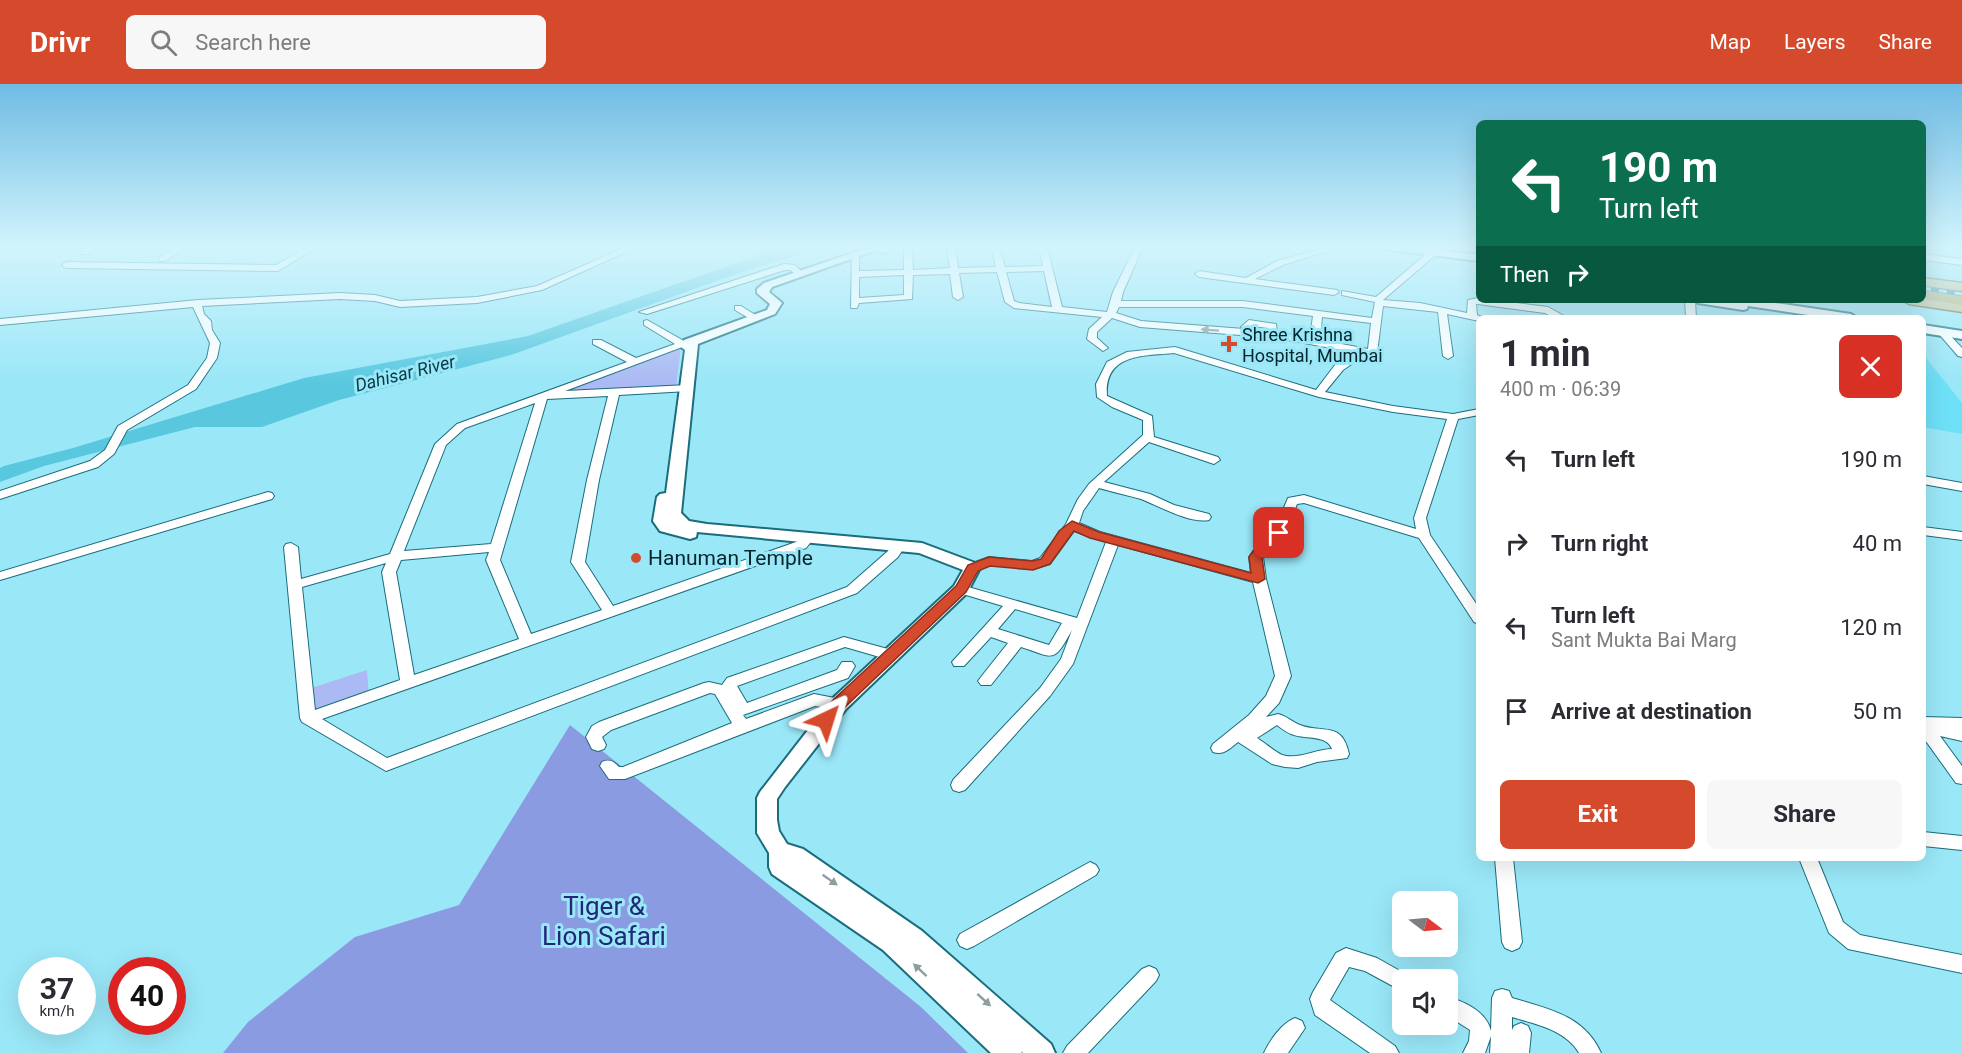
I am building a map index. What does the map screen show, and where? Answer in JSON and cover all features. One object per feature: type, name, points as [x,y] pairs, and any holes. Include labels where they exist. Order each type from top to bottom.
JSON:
[{"type":"highway","points":[[1944,292],[1962,295]]},
{"type":"highway","points":[[1926,294],[1962,300]]},
{"type":"main road","points":[[1926,303],[1962,308]]},
{"type":"street","points":[[0,322],[198,303],[340,296],[375,298],[400,304],[477,300],[517,292]]},
{"type":"street","points":[[644,312],[706,292]]},
{"type":"street","points":[[408,683],[389,572],[441,444],[461,426],[755,318],[774,308],[776,303],[763,292]]},
{"type":"street","points":[[854,292],[854,303],[909,297],[909,292]]},
{"type":"street","points":[[957,292],[958,297]]},
{"type":"street","points":[[1007,292],[1010,302],[1030,309],[1111,315],[1140,324],[1244,329],[1273,333]]},
{"type":"street","points":[[1054,292],[1058,311]]},
{"type":"street","points":[[1103,348],[1092,339],[1092,331],[1111,315],[1117,302],[1118,292]]},
{"type":"street","points":[[1117,302],[1127,292]]},
{"type":"street","points":[[1345,293],[1378,300],[1386,292]]},
{"type":"street","points":[[1372,353],[1379,303],[1442,310],[1475,317],[1471,302],[1476,301]]},
{"type":"street","points":[[1117,302],[1243,304],[1376,321]]},
{"type":"street","points":[[0,495],[94,464],[110,453],[122,428],[192,387],[212,358],[215,343],[207,330],[206,321],[197,311],[198,303]]},
{"type":"street","points":[[1500,303],[1548,310],[1556,315]]},
{"type":"street","points":[[1718,303],[1796,315]]},
{"type":"street","points":[[1752,303],[1831,315]]},
{"type":"street","points":[[1243,304],[1244,329]]},
{"type":"street","points":[[738,308],[755,318]]},
{"type":"street","points":[[1442,310],[1448,356]]},
{"type":"street","points":[[1315,342],[1318,314]]},
{"type":"street","points":[[647,323],[688,343]]},
{"type":"street","points":[[1262,330],[1372,353]]},
{"type":"street","points":[[1926,330],[1962,340]]},
{"type":"street","points":[[1926,334],[1962,335]]},
{"type":"street","points":[[1944,334],[1962,354]]},
{"type":"street","points":[[597,342],[635,362]]},
{"type":"street","points":[[688,343],[673,470],[661,520],[666,528],[673,532],[702,536],[804,541],[895,550],[919,556],[932,554],[972,568]]},
{"type":"street","points":[[1009,1053],[891,943],[780,867],[780,852],[768,833],[767,798],[838,704],[961,589],[972,568],[989,561],[1033,566],[1045,561],[1072,525],[1077,508],[1097,484],[1149,436],[1148,418],[1102,397],[1101,384],[1111,364],[1127,355],[1175,350],[1319,394],[1393,409],[1453,417],[1476,414]]},
{"type":"street","points":[[1319,394],[1328,377],[1340,365],[1353,357],[1372,353]]},
{"type":"street","points":[[542,396],[684,388]]},
{"type":"street","points":[[610,612],[578,562],[593,480],[614,392]]},
{"type":"street","points":[[527,641],[493,560],[542,396]]},
{"type":"street","points":[[1453,417],[1420,518],[1424,534],[1476,614]]},
{"type":"street","points":[[1147,438],[1215,459]]},
{"type":"street","points":[[1926,480],[1958,485]]},
{"type":"street","points":[[1097,484],[1146,497],[1170,508],[1205,517]]},
{"type":"street","points":[[0,576],[268,496]]},
{"type":"street","points":[[1241,736],[1273,699],[1283,676],[1258,579],[1256,557],[1258,553],[1270,552],[1273,549],[1292,501],[1298,499],[1424,534]]},
{"type":"street","points":[[1072,525],[1095,535],[1258,579]]},
{"type":"street","points":[[1926,531],[1962,536]]},
{"type":"street","points":[[959,785],[1045,692],[1068,660],[1075,623],[1113,540]]},
{"type":"street","points":[[308,718],[804,541]]},
{"type":"street","points":[[291,547],[308,718]]},
{"type":"street","points":[[295,585],[396,556],[497,547]]},
{"type":"street","points":[[308,718],[386,765],[852,590],[895,550]]},
{"type":"street","points":[[961,589],[1075,623]]},
{"type":"street","points":[[959,662],[1011,604]]},
{"type":"street","points":[[988,631],[1050,651],[1075,623]]},
{"type":"street","points":[[986,681],[1017,641]]},
{"type":"street","points":[[847,666],[846,672],[833,678],[746,710],[741,707],[730,684],[844,642],[890,655]]},
{"type":"street","points":[[776,666],[784,667],[808,658]]},
{"type":"street","points":[[814,700],[833,678]]},
{"type":"street","points":[[598,745],[594,737],[595,733],[605,726],[709,687],[720,690],[742,726]]},
{"type":"street","points":[[608,766],[615,774],[625,773],[814,700],[838,704]]},
{"type":"street","points":[[1219,748],[1241,736],[1279,719],[1297,730],[1321,733],[1331,737],[1337,741],[1341,754],[1317,756],[1303,762],[1278,760],[1241,736]]},
{"type":"street","points":[[1926,723],[1962,724]]},
{"type":"street","points":[[1926,730],[1962,778]]},
{"type":"street","points":[[1962,735],[1937,730],[1962,770]]},
{"type":"street","points":[[659,754],[685,745],[694,745]]},
{"type":"street","points":[[1926,838],[1962,843]]},
{"type":"street","points":[[780,852],[795,855],[914,938],[1042,1053]]},
{"type":"street","points":[[1504,861],[1512,942]]},
{"type":"street","points":[[1809,861],[1836,927],[1855,943],[1962,964]]},
{"type":"street","points":[[967,940],[1090,870]]},
{"type":"street","points":[[1388,1053],[1322,1008],[1320,999],[1343,958],[1346,957],[1357,959],[1392,977]]},
{"type":"street","points":[[1074,1053],[1149,975]]},
{"type":"street","points":[[1501,1053],[1502,1001],[1580,1034],[1590,1053]]},
{"type":"street","points":[[1458,1012],[1477,1022],[1481,1028],[1482,1036],[1474,1053]]},
{"type":"street","points":[[1275,1053],[1295,1028]]},
{"type":"shaded area","points":[[681,348],[676,386],[562,393]]},
{"type":"shaded area","points":[[1926,358],[1962,403],[1962,434],[1926,428]]},
{"type":"shaded area","points":[[367,670],[369,697],[308,718],[305,690]]},
{"type":"green space","name":"Tiger & Lion Safari","points":[[570,725],[921,1007],[968,1053],[223,1053],[248,1022],[355,937],[459,905]]},
{"type":"water","name":"Dahisar River","points":[[653,292],[685,292],[511,355],[339,400],[262,427],[195,427],[44,466],[0,482],[0,468],[4,466],[73,448],[304,378],[528,336]]},
{"type":"railway","points":[[1950,292],[1962,294]]},
{"type":"place","name":"Shree Krishna Hospital, Mumbai","points":[[1229,344]]},
{"type":"place","name":"Hanuman Temple","points":[[636,558]]},
{"type":"route","points":[[826,720],[838,704],[961,589],[972,568],[989,561],[1033,566],[1045,561],[1072,525],[1095,535],[1243,573],[1258,579],[1256,557],[1258,553],[1270,552],[1273,549],[1279,533]]}]
